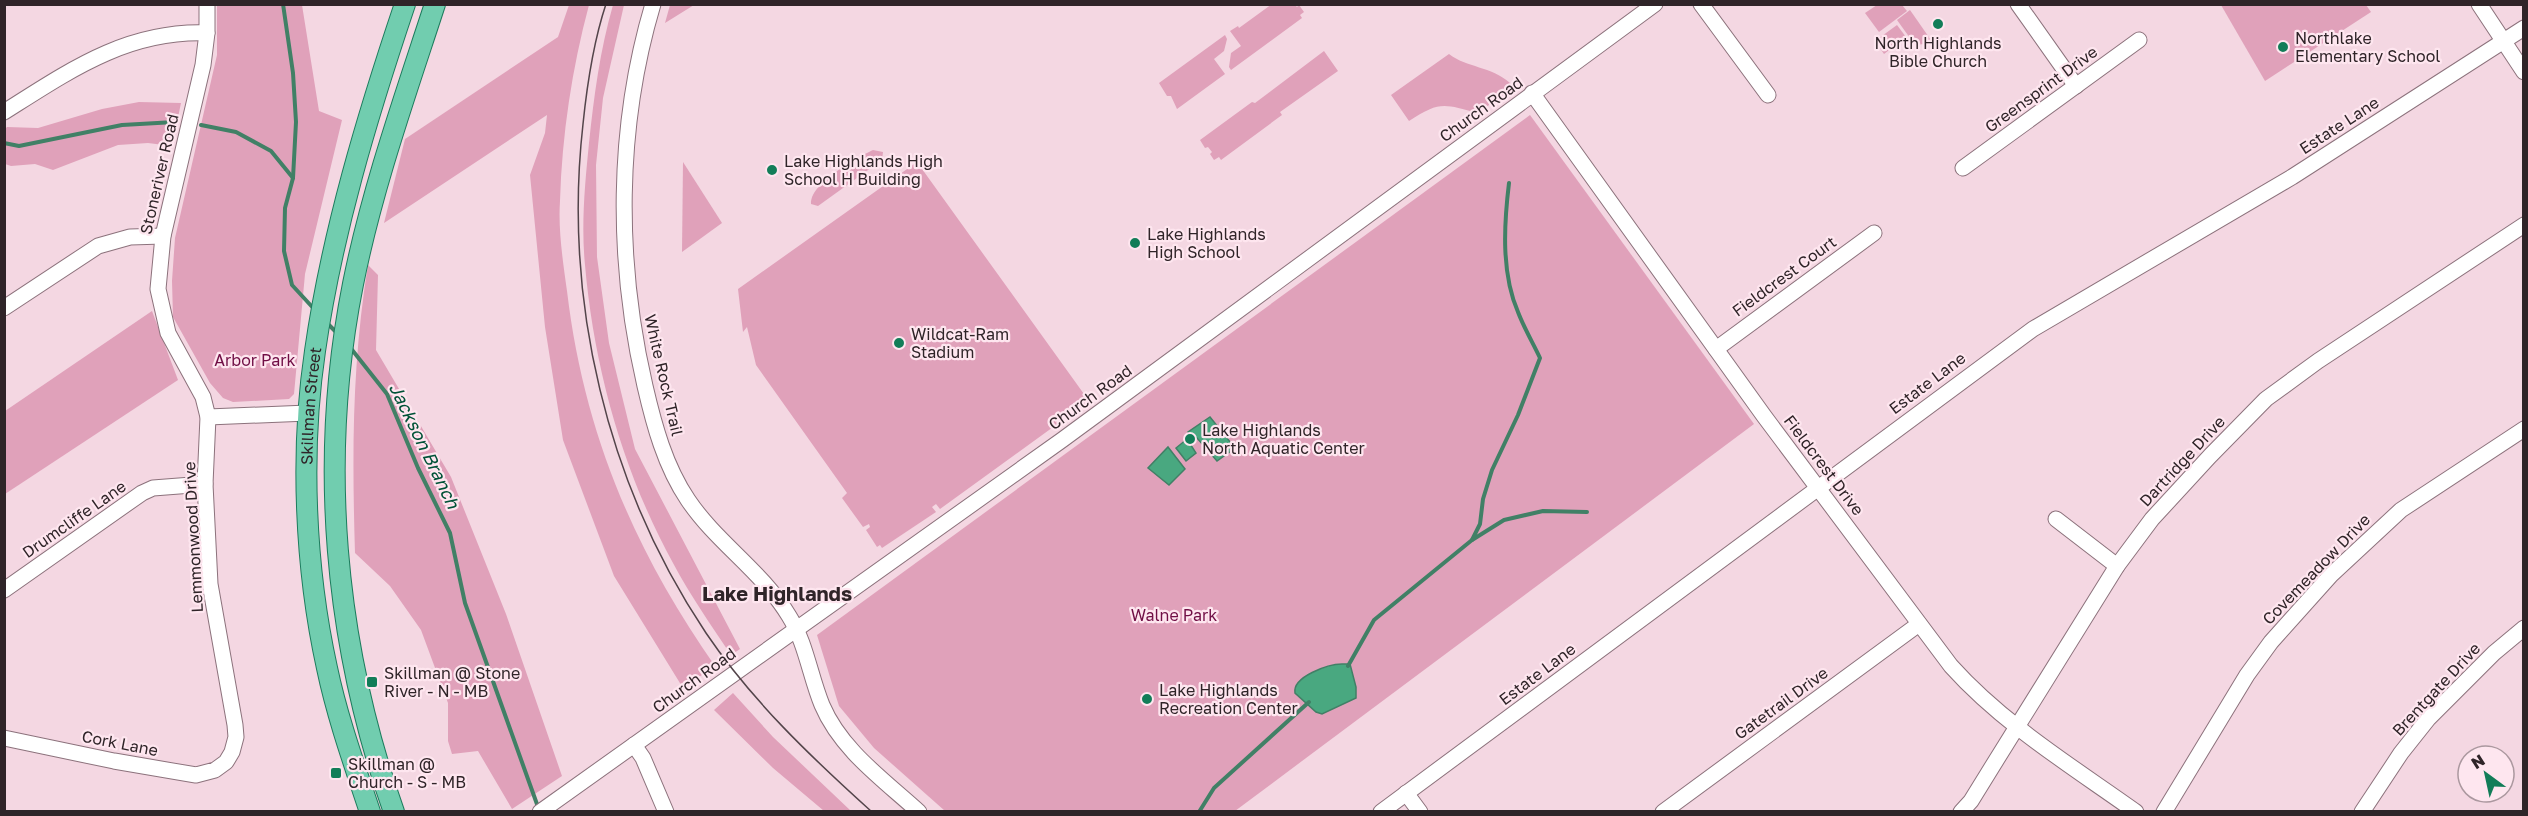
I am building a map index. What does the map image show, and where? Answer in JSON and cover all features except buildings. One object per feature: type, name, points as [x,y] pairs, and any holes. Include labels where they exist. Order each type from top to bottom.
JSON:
[{"type":"main road","name":"Skillman Street","points":[[370,812],[327,668],[315,596],[307,497],[309,405],[323,298],[370,116],[405,4]]},
{"type":"main road","name":"Skillman Street","points":[[394,812],[374,754],[350,650],[339,567],[334,481],[337,408],[342,349],[357,269],[381,176],[435,4]]},
{"type":"main road","points":[[395,35],[422,45]]},
{"type":"main road","points":[[309,405],[320,421],[323,466],[334,481]]},
{"type":"street","name":"Stoneriver Road","points":[[176,350],[162,316],[158,289],[163,236],[202,65],[207,33],[207,4]]},
{"type":"street","name":"White Rock Trail","points":[[652,4],[632,89],[626,136],[627,283],[635,342],[654,423],[668,462],[687,498],[713,530],[764,580],[796,628],[823,707],[838,732],[867,765],[920,812]]},
{"type":"street","name":"Church Road","points":[[540,812],[1053,446],[1655,4]]},
{"type":"street","points":[[1701,4],[1768,95]]},
{"type":"street","points":[[2018,4],[2076,86]]},
{"type":"street","points":[[2479,4],[2523,72]]},
{"type":"street","name":"Estate Lane","points":[[1381,812],[2033,329],[2292,177],[2523,28]]},
{"type":"street","points":[[4,112],[93,59],[125,45],[160,35],[207,33]]},
{"type":"street","name":"Greensprint Drive","points":[[1963,168],[2139,40]]},
{"type":"street","name":"Fieldcrest Drive","points":[[1532,93],[1817,487],[1963,680],[2016,726],[2136,812]]},
{"type":"street","name":"Dartridge Drive","points":[[1961,812],[1971,801],[2117,566],[2152,519],[2266,399],[2318,361],[2523,225]]},
{"type":"street","name":"Fieldcrest Court","points":[[1716,349],[1874,233]]},
{"type":"street","points":[[4,308],[98,246],[130,237],[163,236]]},
{"type":"street","name":"Lemmonwood Drive","points":[[176,350],[203,397],[208,417],[205,484],[210,584],[236,738],[226,762]]},
{"type":"street","points":[[208,417],[309,405]]},
{"type":"street","name":"Covemeadow Drive","points":[[2164,812],[2247,675],[2271,642],[2331,575],[2401,510],[2523,429]]},
{"type":"street","name":"Drumcliffe Lane","points":[[4,590],[142,493],[159,487],[205,484]]},
{"type":"street","points":[[2056,519],[2117,566]]},
{"type":"street","name":"Gatetrail Drive","points":[[1663,812],[1919,624]]},
{"type":"street","name":"Brentgate Drive","points":[[2362,812],[2401,753],[2428,719],[2494,653],[2523,628]]},
{"type":"street","name":"Cork Lane","points":[[4,738],[196,775],[215,770],[226,762]]},
{"type":"street","points":[[634,745],[643,758],[666,812]]},
{"type":"street","points":[[1406,792],[1420,812]]},
{"type":"green space","points":[[670,4],[694,5],[665,23]]},
{"type":"green space","points":[[1272,4],[1297,7],[1299,5],[1304,12],[1300,15],[1302,18],[1231,70],[1229,67],[1231,53],[1241,46],[1230,31],[1238,26],[1239,28]]},
{"type":"green space","name":"Arbor Park","points":[[217,5],[302,5],[319,111],[342,120],[305,274],[294,394],[289,399],[233,402],[223,398],[210,383],[173,317],[172,281],[175,238],[217,55]]},
{"type":"green space","points":[[569,5],[589,5],[569,102],[560,201],[561,246],[575,343],[586,393],[617,488],[660,578],[715,666],[683,688],[614,576],[563,440],[545,327],[530,175],[545,133],[547,115],[384,223],[405,139],[558,37]]},
{"type":"green space","points":[[613,5],[624,5],[603,98],[596,165],[597,257],[609,343],[635,449],[740,649],[731,655],[680,575],[639,493],[604,381],[589,304],[583,235],[584,204],[595,91],[604,39]]},
{"type":"green space","points":[[1877,5],[1902,5],[1907,11],[1879,32],[1865,13]]},
{"type":"green space","name":"Northlake Elementary School","points":[[2221,5],[2366,5],[2371,12],[2265,81]]},
{"type":"green space","points":[[1910,10],[1933,43],[1915,45],[1897,20]]},
{"type":"green space","points":[[1897,25],[1906,37],[1884,54],[1875,41]]},
{"type":"green space","points":[[1225,35],[1227,39],[1224,51],[1214,59],[1225,74],[1177,109],[1171,96],[1167,96],[1159,83]]},
{"type":"green space","points":[[1324,51],[1338,71],[1280,112],[1282,115],[1221,160],[1219,157],[1214,160],[1210,154],[1212,152],[1208,147],[1205,148],[1200,140],[1252,102],[1255,103]]},
{"type":"green space","points":[[1449,54],[1463,62],[1503,77],[1510,83],[1511,89],[1478,113],[1442,106],[1428,110],[1409,121],[1391,95]]},
{"type":"green space","points":[[139,102],[181,103],[172,146],[148,143],[118,145],[53,170],[35,164],[11,166],[5,164],[5,129],[7,127],[38,128],[102,109]]},
{"type":"green space","name":"Walne Park","points":[[1530,115],[1754,424],[1235,811],[945,811],[874,748],[839,706],[817,635]]},
{"type":"green space","points":[[873,150],[883,152],[882,160],[818,206],[811,204],[812,196],[825,180],[845,165]]},
{"type":"green space","points":[[683,162],[722,223],[682,252]]},
{"type":"green space","name":"Wildcat-Ram Stadium","points":[[917,162],[1089,401],[940,509],[936,504],[932,507],[936,512],[882,548],[880,545],[877,547],[866,530],[870,527],[869,524],[863,527],[842,498],[847,493],[756,365],[747,327],[743,332],[738,289]]},
{"type":"green space","points":[[368,265],[378,275],[376,350],[451,477],[506,614],[562,776],[512,809],[478,751],[452,754],[448,741],[448,703],[421,630],[390,586],[355,553],[354,409],[359,337]]},
{"type":"green space","points":[[152,311],[178,380],[5,494],[5,411]]},
{"type":"green space","points":[[733,693],[773,737],[851,811],[824,811],[773,768],[714,710]]},
{"type":"shaded area","points":[[1210,417],[1235,448],[1217,461],[1197,438],[1193,441],[1188,432]]},
{"type":"shaded area","points":[[1187,439],[1196,453],[1186,461],[1176,448]]},
{"type":"shaded area","points":[[1168,447],[1185,469],[1169,485],[1148,468]]},
{"type":"shaded area","points":[[1350,664],[1356,687],[1356,698],[1322,714],[1316,712],[1295,693],[1299,682],[1312,672]]},
{"type":"waterway","name":"Jackson Branch","points":[[283,4],[293,73],[296,122],[293,178],[285,208],[284,251],[292,285],[315,310]]},
{"type":"waterway","points":[[4,143],[19,146],[122,125],[175,122]]},
{"type":"waterway","points":[[201,125],[236,132],[271,151],[293,178]]},
{"type":"waterway","points":[[1348,666],[1374,620],[1472,540],[1480,524],[1483,499],[1492,470],[1518,415],[1540,358],[1520,318],[1506,265],[1505,232],[1509,183]]},
{"type":"waterway","name":"Jackson Branch","points":[[326,322],[338,334]]},
{"type":"waterway","name":"Jackson Branch","points":[[349,346],[387,394],[418,468],[450,533],[465,603],[538,807]]},
{"type":"waterway","points":[[1472,540],[1504,520],[1543,511],[1587,512]]},
{"type":"waterway","points":[[1199,812],[1214,788],[1309,702]]},
{"type":"tram line","points":[[606,4],[597,34],[586,94],[578,191],[580,257],[587,324],[600,389],[618,454],[642,516],[671,576],[706,633],[743,682],[783,727],[872,812]]},
{"type":"place","name":"North Highlands Bible Church","points":[[1938,24]]},
{"type":"place","name":"Northlake Elementary School","points":[[2283,47]]},
{"type":"place","name":"Lake Highlands High School H Building","points":[[772,170]]},
{"type":"place","name":"Lake Highlands High School","points":[[1135,243]]},
{"type":"place","name":"Wildcat-Ram Stadium","points":[[899,343]]},
{"type":"place","name":"Lake Highlands North Aquatic Center","points":[[1190,439]]},
{"type":"place","name":"Skillman @ Stone River - N - MB","points":[[372,682]]},
{"type":"place","name":"Lake Highlands Recreation Center","points":[[1147,699]]},
{"type":"place","name":"Skillman @ Church - S - MB","points":[[336,773]]},
{"type":"district","name":"Lake Highlands","points":[[777,594]]}]
